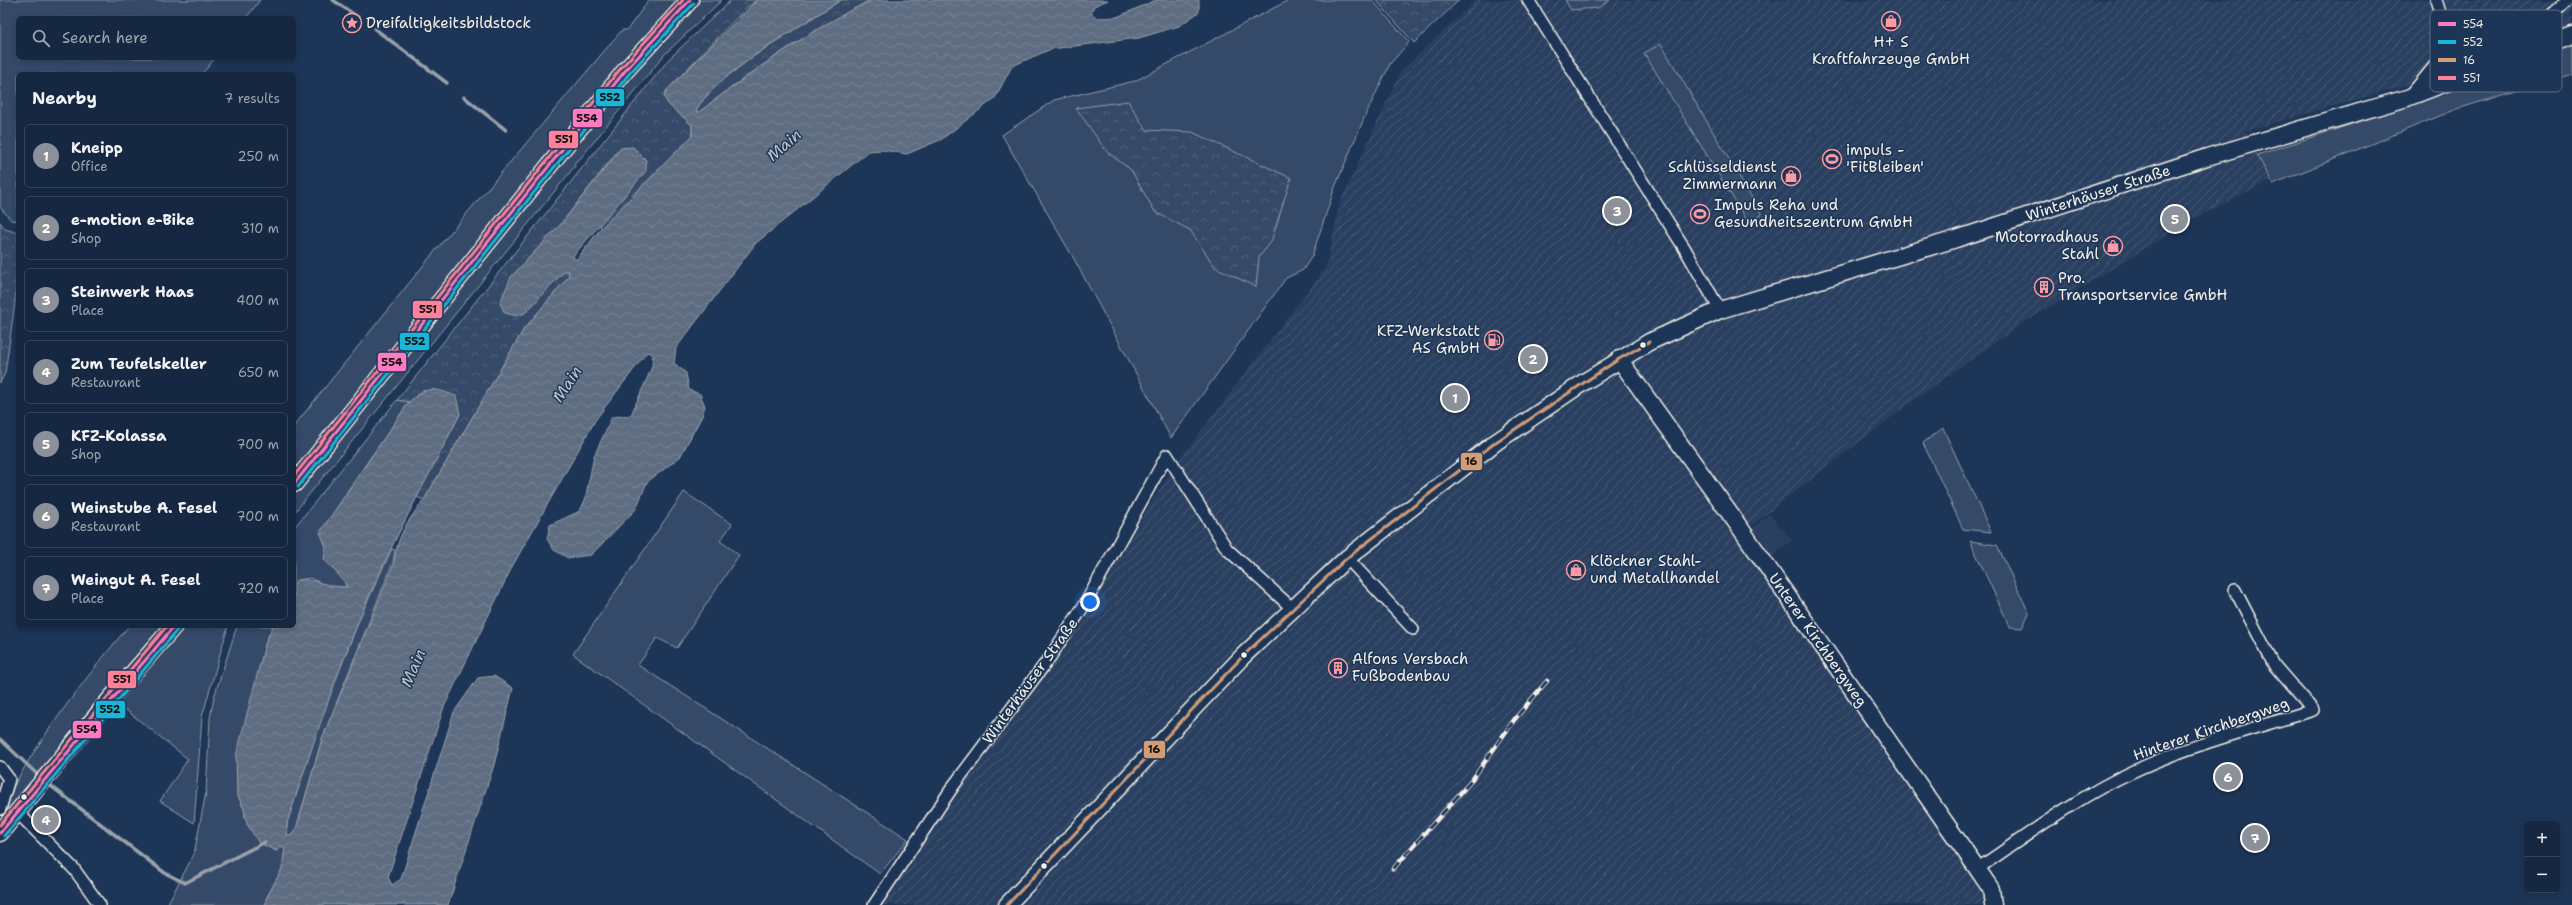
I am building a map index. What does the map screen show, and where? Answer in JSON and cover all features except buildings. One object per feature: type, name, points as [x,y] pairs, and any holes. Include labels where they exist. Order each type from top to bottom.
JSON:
[{"type":"main road","points":[[296,482],[625,71],[690,0]]},
{"type":"main road","name":"Winterhäuser Straße","points":[[2562,38],[2572,34]]},
{"type":"main road","name":"Winterhäuser Straße","points":[[1007,905],[1243,656],[1346,558],[1496,442],[1619,359],[1692,322],[1720,310],[1956,239],[2206,157],[2407,98],[2430,89]]},
{"type":"main road","name":"Unterer Kirchbergweg","points":[[1619,359],[1743,532],[1991,889],[1993,905]]},
{"type":"main road","points":[[0,833],[172,628]]},
{"type":"street","points":[[1528,0],[1685,249],[1720,310]]},
{"type":"street","points":[[2436,0],[2439,10]]},
{"type":"street","points":[[2557,10],[2568,0]]},
{"type":"street","points":[[2407,98],[2430,71]]},
{"type":"street","name":"Winterhäuser Straße","points":[[874,905],[954,785],[1048,660],[1085,604],[1167,455],[1227,548],[1293,609]]},
{"type":"street","points":[[1346,558],[1413,629]]},
{"type":"street","name":"Hinterer Kirchbergweg","points":[[1977,869],[2062,813],[2131,772],[2170,756],[2313,710],[2274,665],[2235,590]]},
{"type":"street","points":[[0,767],[9,779],[0,809]]},
{"type":"street","points":[[18,813],[74,869],[100,905]]},
{"type":"shaded area","points":[[1476,0],[2572,0],[2572,27],[2562,31],[2562,10],[2430,10],[2430,77],[2407,85],[2246,131],[2270,181],[2190,221],[2017,327],[1906,406],[1743,532],[1993,905],[874,905],[1053,662],[1172,469],[1326,267],[1340,202],[1401,71]]},
{"type":"shaded area","points":[[1769,514],[1792,540],[1743,582],[1721,556]]},
{"type":"green space","points":[[0,0],[260,0],[248,16],[16,16],[16,60],[213,60],[204,72],[16,72],[16,221],[11,220],[0,207]]},
{"type":"green space","points":[[649,0],[683,0],[296,475],[296,424],[435,251],[622,30],[627,30]]},
{"type":"green space","points":[[700,0],[722,0],[665,54],[579,160],[577,160],[574,164],[575,166],[296,511],[296,491],[629,76],[674,25]]},
{"type":"green space","points":[[731,0],[757,0],[746,8],[667,90],[664,96],[668,104],[692,125],[692,136],[601,228],[600,225],[620,148],[560,225],[511,277],[525,313],[564,271],[569,271],[569,276],[524,329],[424,500],[417,497],[460,414],[423,390],[409,402],[397,400],[669,59]]},
{"type":"green space","points":[[841,0],[871,0],[826,24],[782,52],[699,112],[695,112],[705,98],[739,67],[783,36]]},
{"type":"green space","points":[[1289,0],[1372,0],[1409,42],[1390,64],[1365,116],[1335,187],[1312,256],[1303,270],[1286,278],[1171,438],[1074,259],[1002,135],[1054,100],[1135,81]]},
{"type":"green space","points":[[1376,0],[1459,0],[1414,43]]},
{"type":"green space","points":[[1565,0],[1610,0],[1598,8],[1571,10]]},
{"type":"green space","points":[[2572,43],[2572,74],[2562,77],[2562,47]]},
{"type":"green space","points":[[1661,44],[1762,215],[1748,222],[1644,53]]},
{"type":"green space","points":[[2441,92],[2513,92],[2457,109],[2273,184],[2257,155],[2380,115]]},
{"type":"green space","points":[[1128,101],[1146,130],[1192,132],[1291,178],[1271,242],[1259,257],[1256,287],[1215,267],[1190,230],[1155,212],[1131,170],[1107,152],[1076,108]]},
{"type":"green space","points":[[0,222],[5,229],[16,232],[16,279],[15,302],[5,373],[0,383]]},
{"type":"green space","points":[[397,400],[409,402],[346,493],[339,573],[347,587],[329,587],[310,578],[298,580],[296,582],[296,526]]},
{"type":"green space","points":[[1943,428],[1991,532],[1963,529],[1923,443]]},
{"type":"green space","points":[[684,492],[732,524],[720,541],[739,555],[677,648],[657,638],[638,665],[908,839],[880,874],[573,654]]},
{"type":"green space","points":[[1970,541],[1997,545],[2029,613],[2022,628],[2010,627]]},
{"type":"green space","points":[[392,549],[395,550],[393,562],[322,739],[297,826],[291,836],[287,836],[287,823],[322,716],[361,615]]},
{"type":"green space","points":[[127,628],[167,628],[2,823],[6,805],[17,780],[34,752],[97,664]]},
{"type":"green space","points":[[180,628],[227,628],[202,717],[194,823],[160,801],[188,759],[116,702]]},
{"type":"green space","points":[[236,628],[272,628],[266,641],[237,757],[237,794],[244,809],[245,817],[266,845],[276,851],[280,846],[285,848],[282,869],[266,899],[266,905],[167,905],[194,854],[206,792],[210,718],[214,697]]},
{"type":"water","name":"Main","points":[[757,0],[841,0],[784,36],[738,68],[704,99],[696,112],[699,112],[782,52],[826,24],[871,0],[1108,0],[1094,6],[1091,12],[1097,18],[1117,17],[1156,0],[1199,0],[1199,12],[1179,26],[1139,38],[1051,49],[1012,66],[995,98],[942,139],[907,154],[883,150],[869,151],[756,243],[676,348],[674,363],[686,373],[689,390],[700,394],[705,406],[702,416],[680,457],[647,482],[636,509],[591,555],[568,558],[554,550],[547,539],[550,525],[580,511],[585,500],[594,456],[612,417],[631,415],[652,367],[653,354],[647,352],[596,419],[513,565],[444,707],[388,877],[392,885],[401,879],[454,712],[478,678],[494,676],[513,688],[494,765],[448,905],[266,905],[266,899],[282,869],[285,848],[280,846],[277,851],[259,843],[247,824],[244,809],[237,794],[236,756],[266,641],[272,628],[296,628],[297,580],[310,580],[333,586],[347,587],[345,582],[324,559],[326,547],[320,532],[409,402],[421,393],[431,390],[442,391],[456,396],[460,414],[384,563],[341,666],[287,823],[287,835],[291,836],[297,826],[322,739],[394,564],[400,538],[413,515],[424,500],[524,329],[569,276],[569,271],[564,271],[525,313],[517,316],[505,313],[500,303],[511,277],[560,225],[621,148],[633,147],[646,160],[646,171],[573,256],[574,259],[577,259],[601,228],[692,136],[692,125],[668,104],[664,96],[667,90]]},
{"type":"waterway","points":[[333,0],[359,18]]},
{"type":"waterway","points":[[375,29],[447,83]]},
{"type":"waterway","points":[[464,97],[506,130]]},
{"type":"waterway","points":[[0,739],[41,778]]},
{"type":"waterway","points":[[47,783],[165,873],[185,883],[265,842]]},
{"type":"railway","points":[[1393,869],[1472,780],[1514,720],[1547,681]]},
{"type":"transit line","name":"551","points":[[296,474],[621,68],[683,0]]},
{"type":"transit line","name":"554","points":[[296,482],[625,71],[690,0]]},
{"type":"transit line","name":"552","points":[[298,487],[629,74],[694,3]]},
{"type":"transit line","name":"16","points":[[1007,905],[1243,656],[1347,558],[1496,442],[1619,359],[1649,342]]},
{"type":"transit line","name":"551","points":[[0,825],[165,628]]},
{"type":"transit line","name":"554","points":[[0,833],[172,628]]},
{"type":"transit line","name":"552","points":[[4,836],[178,629]]},
{"type":"place","name":"H+ S Kraftfahrzeuge GmbH","points":[[1891,21]]},
{"type":"place","name":"Dreifaltigkeitsbildstock","points":[[352,23]]},
{"type":"place","name":"impuls - 'FitBleiben'","points":[[1832,159]]},
{"type":"place","name":"Schlüsseldienst Zimmermann","points":[[1791,176]]},
{"type":"place","name":"Steinwerk Haas","points":[[1617,211]]},
{"type":"place","name":"Impuls Reha und Gesundheitszentrum GmbH","points":[[1700,214]]},
{"type":"place","name":"KFZ-Kolassa","points":[[2175,219]]},
{"type":"place","name":"Motorradhaus Stahl","points":[[2113,246]]},
{"type":"place","name":"Pro. Transportservice GmbH","points":[[2044,287]]},
{"type":"place","name":"KFZ-Werkstatt AS GmbH","points":[[1494,340]]},
{"type":"place","name":"e-motion e-Bike","points":[[1533,359]]},
{"type":"place","name":"Kneipp","points":[[1455,398]]},
{"type":"place","name":"Klöckner Stahl- und Metallhandel","points":[[1576,570]]},
{"type":"place","name":"Alfons Versbach Fußbodenbau","points":[[1338,668]]},
{"type":"place","name":"Weinstube A. Fesel","points":[[2228,777]]},
{"type":"place","name":"Zum Teufelskeller","points":[[46,820]]},
{"type":"place","name":"Weingut A. Fesel","points":[[2255,838]]}]
